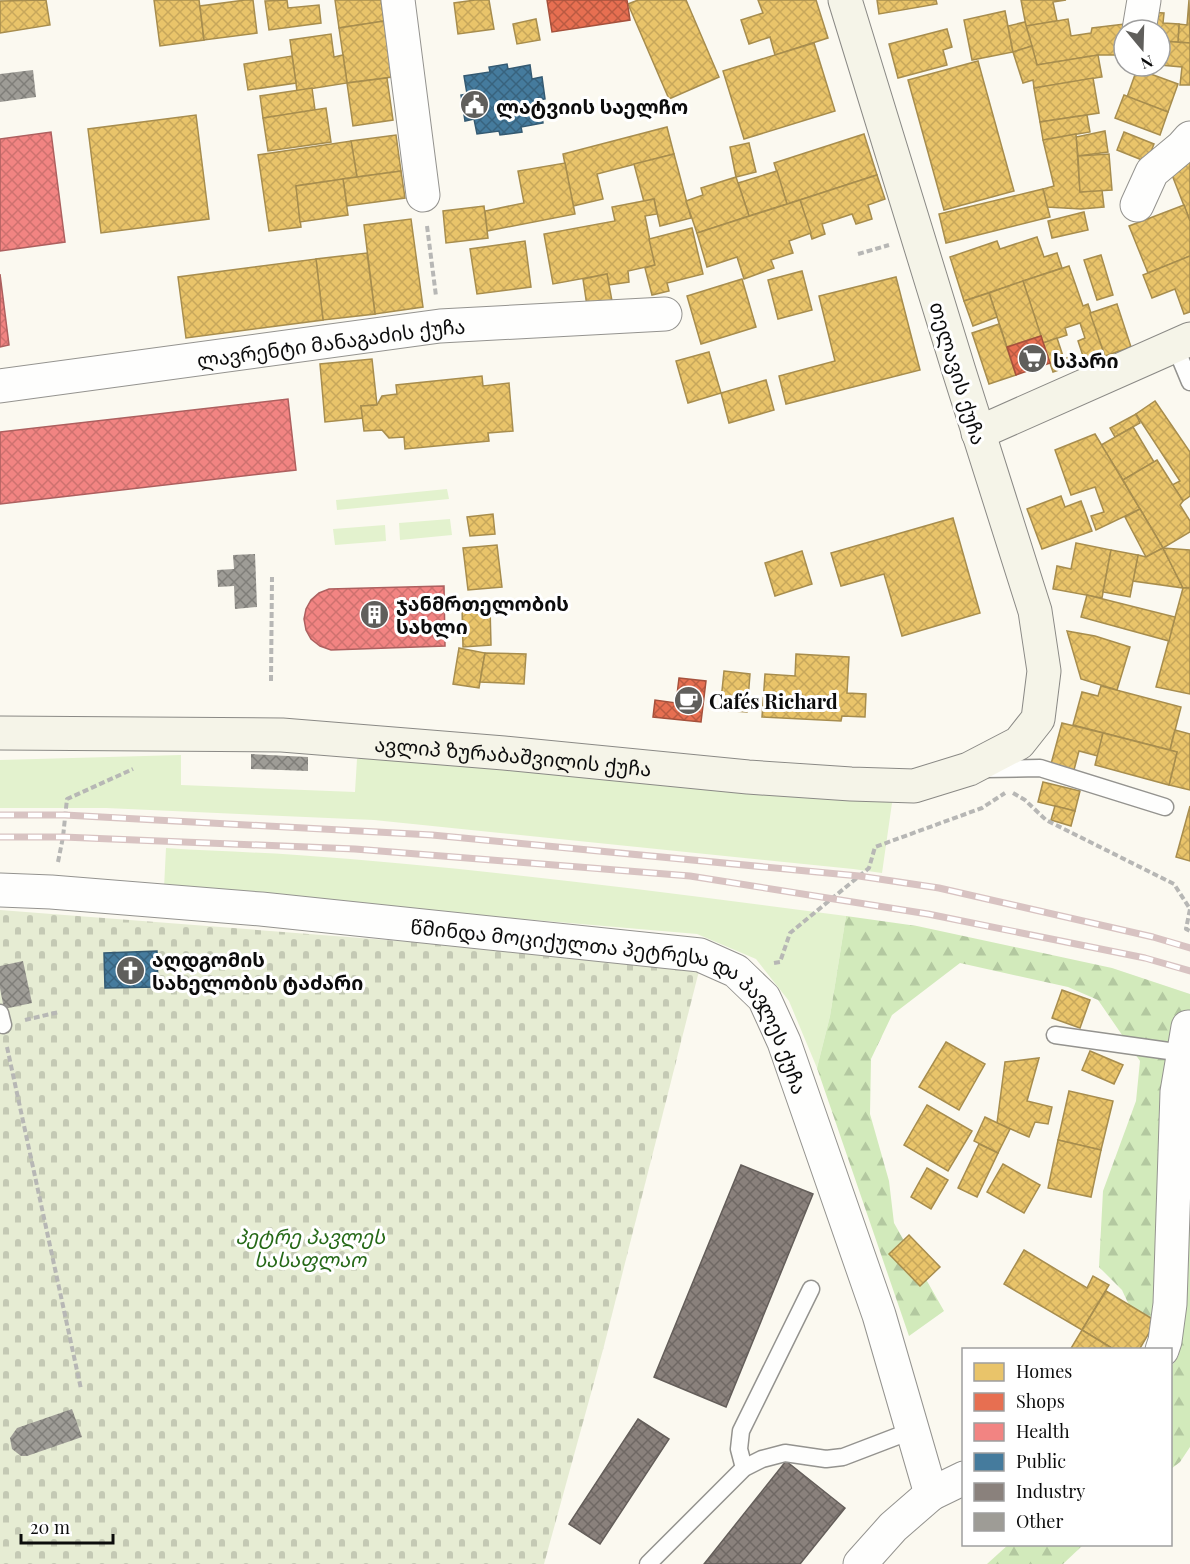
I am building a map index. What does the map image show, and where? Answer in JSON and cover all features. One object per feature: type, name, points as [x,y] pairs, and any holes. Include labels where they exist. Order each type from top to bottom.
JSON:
[{"type":"street","points":[[398,0],[423,195]]},
{"type":"street","name":"თელავის ქუჩა","points":[[845,0],[1035,611],[1044,671],[1038,719],[1019,743]]},
{"type":"street","points":[[1141,18],[1144,0]]},
{"type":"street","points":[[1137,205],[1152,172],[1190,138]]},
{"type":"street","name":"ლავრენტი მანაგაძის ქუჩა","points":[[0,386],[440,326],[666,314]]},
{"type":"street","points":[[978,433],[1182,342]]},
{"type":"street","name":"ავლიპ ზურაბაშვილის ქუჩა","points":[[0,733],[282,735],[504,753],[748,777],[914,786],[969,769],[1019,743]]},
{"type":"street","name":"წმინდა მოციქულთა პეტრესა და პავლეს ქუჩა","points":[[0,890],[261,909],[700,955],[736,972],[764,998],[784,1042],[879,1315],[931,1494]]},
{"type":"street","points":[[1163,1348],[1170,1304],[1177,1092],[1185,1040]]},
{"type":"street","points":[[860,1564],[893,1527],[931,1494],[962,1478]]},
{"type":"lane","points":[[1182,342],[1190,382]]},
{"type":"lane","points":[[969,769],[1040,768],[1165,807]]},
{"type":"lane","points":[[1055,1035],[1185,1040]]},
{"type":"lane","points":[[744,1468],[739,1449],[741,1431],[811,1289]]},
{"type":"lane","points":[[648,1564],[744,1468],[762,1459],[785,1453],[826,1459],[843,1457],[912,1431]]},
{"type":"path","points":[[423,195],[440,326]]},
{"type":"path","points":[[271,681],[272,577]]},
{"type":"path","points":[[51,892],[63,837],[67,799],[133,769]]},
{"type":"path","points":[[969,769],[1024,800],[1046,820],[1174,884],[1190,909],[1186,929],[1190,931]]},
{"type":"path","points":[[736,972],[780,962],[790,933],[868,868],[875,847],[982,808],[1008,790]]},
{"type":"path","points":[[59,1012],[1,1019],[81,1389]]},
{"type":"green space","points":[[447,489],[449,499],[337,510],[336,500]]},
{"type":"green space","points":[[450,519],[452,535],[400,540],[399,523]]},
{"type":"green space","points":[[385,525],[386,541],[335,545],[333,529]]},
{"type":"green space","points":[[181,755],[181,785],[355,792],[357,759],[373,756],[893,796],[882,873],[374,820],[106,808],[0,808],[0,760]]},
{"type":"green space","points":[[166,848],[366,860],[504,874],[846,916],[830,1016],[817,1068],[789,1001],[756,959],[697,934],[164,888]]},
{"type":"green space","name":"პეტრე პავლეს სასაფლაო","points":[[0,910],[700,967],[604,1346],[544,1564],[0,1564]]},
{"type":"green space","points":[[846,916],[917,926],[1112,968],[1190,994],[1190,1447],[1180,1462],[1172,1468],[1172,1366],[1179,1355],[1172,1348],[1140,1329],[1122,1290],[1099,1267],[1103,1191],[1136,1101],[1140,1061],[1098,1000],[1068,987],[960,963],[892,1015],[871,1059],[870,1114],[889,1181],[894,1223],[944,1311],[909,1336],[817,1068],[830,1016]]},
{"type":"green space","points":[[1007,1546],[1082,1546],[1063,1564],[987,1564]]},
{"type":"building: Homes","points":[[46,0],[50,25],[0,33],[0,1]]},
{"type":"building: Homes","points":[[154,0],[199,0],[204,40],[160,46]]},
{"type":"building: Homes","points":[[253,0],[257,33],[204,40],[200,6]]},
{"type":"building: Homes","points":[[287,0],[288,8],[319,5],[321,23],[269,30],[265,1]]},
{"type":"building: Homes","points":[[335,0],[381,0],[384,21],[339,28]]},
{"type":"building: Homes","points":[[489,0],[494,29],[458,34],[454,3]]},
{"type":"building: Homes","points":[[638,0],[686,0],[719,77],[669,99],[628,4]]},
{"type":"building: Homes","points":[[758,0],[816,0],[828,38],[775,55],[770,37],[749,44],[741,20],[763,13]]},
{"type":"building: Homes","points":[[877,0],[936,0],[937,4],[879,14]]},
{"type":"building: Homes","points":[[1021,0],[1066,0],[1053,2],[1057,21],[1026,26]]},
{"type":"building: Homes","points":[[1189,0],[1190,43],[1178,42],[1179,24],[1187,25]]},
{"type":"building: Homes","points":[[1005,11],[1013,52],[972,60],[964,20]]},
{"type":"building: Homes","points":[[1146,12],[1164,13],[1164,18],[1146,18]]},
{"type":"building: Homes","points":[[536,19],[540,40],[517,44],[513,24]]},
{"type":"building: Homes","points":[[1068,19],[1071,36],[1091,33],[1092,28],[1112,26],[1112,55],[1098,55],[1037,65],[1026,26]]},
{"type":"building: Homes","points":[[384,21],[392,77],[347,83],[339,28]]},
{"type":"building: Homes","points":[[1025,22],[1032,46],[1013,52],[1008,26]]},
{"type":"building: Homes","points":[[1172,24],[1179,24],[1178,42],[1172,42]]},
{"type":"building: Homes","points":[[947,29],[952,47],[943,50],[947,65],[898,78],[889,44]]},
{"type":"building: Homes","points":[[331,34],[334,57],[343,55],[347,83],[297,91],[290,40]]},
{"type":"building: Homes","points":[[1172,42],[1190,43],[1190,85],[1180,85],[1182,67],[1172,66]]},
{"type":"building: Homes","points":[[814,43],[835,111],[744,139],[723,71]]},
{"type":"building: Homes","points":[[1032,46],[1037,65],[1098,55],[1102,77],[1034,88],[1033,80],[1023,83],[1013,52]]},
{"type":"building: Homes","points":[[292,56],[296,83],[248,90],[244,64]]},
{"type":"building: Homes","points":[[978,61],[1014,191],[944,210],[908,80]]},
{"type":"building: Homes","points":[[387,78],[393,120],[353,126],[347,83]]},
{"type":"building: Homes","points":[[1093,78],[1099,113],[1040,122],[1034,88]]},
{"type":"building: Homes","points":[[1134,78],[1162,78],[1178,84],[1168,112],[1127,97]]},
{"type":"building: Homes","points":[[312,88],[315,110],[263,118],[260,96]]},
{"type":"building: Homes","points":[[1124,95],[1168,112],[1160,135],[1115,118]]},
{"type":"building: Homes","points":[[326,108],[331,142],[268,151],[263,118]]},
{"type":"building: Homes","points":[[196,115],[209,219],[101,233],[88,129]]},
{"type":"building: Homes","points":[[1087,115],[1090,132],[1043,140],[1040,122]]},
{"type":"building: Homes","points":[[667,127],[674,154],[597,174],[603,199],[573,206],[563,154]]},
{"type":"building: Homes","points":[[1105,131],[1108,152],[1078,156],[1076,137]]},
{"type":"building: Homes","points":[[1124,132],[1154,144],[1147,162],[1117,150]]},
{"type":"building: Homes","points":[[864,134],[877,175],[787,204],[774,163]]},
{"type":"building: Homes","points":[[1076,134],[1080,192],[1102,190],[1104,207],[1081,209],[1047,207],[1043,189],[1054,186],[1043,140]]},
{"type":"building: Homes","points":[[396,135],[401,171],[357,177],[351,141]]},
{"type":"building: Homes","points":[[351,141],[357,177],[296,186],[301,227],[269,231],[258,155]]},
{"type":"building: Homes","points":[[749,143],[756,172],[736,177],[730,147]]},
{"type":"building: Homes","points":[[674,154],[691,218],[660,226],[654,199],[644,202],[634,164]]},
{"type":"building: Homes","points":[[1109,154],[1112,190],[1080,192],[1078,156]]},
{"type":"building: Homes","points":[[1190,158],[1190,221],[1172,175]]},
{"type":"building: Homes","points":[[565,163],[575,214],[487,231],[485,211],[524,203],[518,171]]},
{"type":"building: Homes","points":[[401,171],[405,198],[347,206],[343,179]]},
{"type":"building: Homes","points":[[777,171],[787,204],[749,216],[738,183]]},
{"type":"building: Homes","points":[[877,175],[885,199],[868,205],[872,219],[856,224],[852,214],[822,224],[825,234],[812,239],[800,200]]},
{"type":"building: Homes","points":[[736,177],[749,216],[697,233],[686,201],[703,195],[701,188]]},
{"type":"building: Homes","points":[[343,179],[348,215],[300,222],[296,186]]},
{"type":"building: Homes","points":[[1043,189],[1050,217],[946,243],[939,214]]},
{"type":"building: Homes","points":[[654,199],[657,214],[645,216],[655,265],[628,271],[629,282],[609,285],[607,274],[553,284],[544,234],[615,221],[612,207]]},
{"type":"building: Homes","points":[[800,200],[811,233],[789,241],[793,253],[771,260],[774,268],[744,279],[737,257],[707,267],[697,233]]},
{"type":"building: Homes","points":[[1184,205],[1190,221],[1190,256],[1148,273],[1129,226]]},
{"type":"building: Homes","points":[[484,206],[488,238],[446,243],[443,211]]},
{"type":"building: Homes","points":[[1084,212],[1088,230],[1052,238],[1048,221]]},
{"type":"building: Homes","points":[[411,219],[423,307],[375,314],[364,225]]},
{"type":"building: Homes","points":[[692,228],[703,274],[667,283],[669,291],[652,295],[645,268],[655,265],[649,239]]},
{"type":"building: Homes","points":[[1037,237],[1044,257],[1057,253],[1062,268],[964,301],[950,257],[997,241],[1000,249]]},
{"type":"building: Homes","points":[[525,241],[531,287],[477,294],[470,249]]},
{"type":"building: Homes","points":[[367,253],[375,314],[323,320],[316,259]]},
{"type":"building: Homes","points":[[1101,255],[1113,295],[1097,300],[1084,260]]},
{"type":"building: Homes","points":[[1190,256],[1190,312],[1184,314],[1175,289],[1152,298],[1143,275]]},
{"type":"building: Homes","points":[[316,259],[323,320],[186,338],[178,277]]},
{"type":"building: Homes","points":[[1069,266],[1083,306],[1088,304],[1105,356],[1085,362],[1078,341],[1085,338],[1080,323],[1065,328],[1067,335],[1043,343],[1023,281]]},
{"type":"building: Homes","points":[[802,271],[812,310],[778,319],[768,280]]},
{"type":"building: Homes","points":[[607,274],[612,301],[587,306],[583,279]]},
{"type":"building: Homes","points":[[896,277],[920,370],[786,404],[779,376],[835,361],[819,296]]},
{"type":"building: Homes","points":[[742,279],[756,327],[701,344],[687,296]]},
{"type":"building: Homes","points":[[1023,281],[1041,336],[1007,347],[989,293]]},
{"type":"building: Homes","points":[[989,293],[997,317],[973,326],[964,301]]},
{"type":"building: Homes","points":[[1117,304],[1131,347],[1105,356],[1090,313]]},
{"type":"building: Homes","points":[[999,324],[1016,375],[989,384],[972,333]]},
{"type":"building: Homes","points":[[1057,338],[1064,359],[1070,357],[1073,365],[1053,372],[1043,343]]},
{"type":"building: Homes","points":[[709,352],[721,393],[688,403],[676,361]]},
{"type":"building: Homes","points":[[372,359],[377,405],[361,406],[363,418],[325,422],[320,364]]},
{"type":"building: Homes","points":[[482,376],[483,386],[509,383],[513,431],[488,433],[489,441],[405,449],[404,437],[389,438],[382,430],[364,431],[361,406],[377,405],[382,396],[397,394],[396,385]]},
{"type":"building: Homes","points":[[766,380],[774,410],[729,423],[721,393]]},
{"type":"building: Homes","points":[[1155,401],[1190,452],[1190,496],[1183,501],[1172,485],[1180,481],[1136,414]]},
{"type":"building: Homes","points":[[1136,414],[1140,423],[1115,437],[1110,428]]},
{"type":"building: Homes","points":[[1133,427],[1154,462],[1123,480],[1101,445]]},
{"type":"building: Homes","points":[[1095,434],[1140,509],[1096,530],[1091,516],[1104,512],[1095,487],[1071,495],[1055,450]]},
{"type":"building: Homes","points":[[1157,460],[1183,501],[1180,505],[1190,521],[1190,532],[1163,548],[1123,480]]},
{"type":"building: Homes","points":[[1061,496],[1065,507],[1081,501],[1092,531],[1042,549],[1027,509]]},
{"type":"building: Homes","points":[[1140,509],[1163,548],[1146,557],[1125,517]]},
{"type":"building: Homes","points":[[493,514],[495,534],[470,536],[467,517]]},
{"type":"building: Homes","points":[[953,518],[980,613],[902,636],[884,574],[841,586],[831,553]]},
{"type":"building: Homes","points":[[1076,543],[1111,550],[1102,598],[1053,589],[1057,566],[1071,569]]},
{"type":"building: Homes","points":[[497,545],[502,587],[468,590],[463,548]]},
{"type":"building: Homes","points":[[1163,548],[1183,588],[1133,581],[1138,555],[1146,557]]},
{"type":"building: Homes","points":[[1163,548],[1190,550],[1190,588],[1183,588]]},
{"type":"building: Homes","points":[[1111,550],[1138,555],[1130,597],[1103,592]]},
{"type":"building: Homes","points":[[802,551],[812,584],[775,596],[765,563]]},
{"type":"building: Homes","points":[[1183,588],[1190,588],[1190,694],[1156,687]]},
{"type":"building: Homes","points":[[1087,595],[1175,617],[1169,641],[1081,617]]},
{"type":"building: Homes","points":[[462,607],[490,607],[491,645],[463,647]]},
{"type":"building: Homes","points":[[1067,631],[1095,636],[1130,647],[1117,690],[1081,679]]},
{"type":"building: Homes","points":[[459,648],[485,653],[479,688],[453,684]]},
{"type":"building: Homes","points":[[485,653],[526,654],[524,684],[480,682]]},
{"type":"building: Homes","points":[[796,654],[849,657],[847,693],[866,694],[865,717],[842,716],[841,721],[762,717],[765,674],[795,676]]},
{"type":"building: Homes","points":[[724,671],[750,674],[747,712],[720,710]]},
{"type":"building: Homes","points":[[1101,686],[1181,707],[1170,750],[1073,725],[1082,692],[1098,696]]},
{"type":"building: Homes","points":[[1062,723],[1103,733],[1098,756],[1079,751],[1074,770],[1051,764]]},
{"type":"building: Homes","points":[[1175,730],[1190,734],[1190,790],[1169,785],[1177,752],[1170,750]]},
{"type":"building: Homes","points":[[1103,733],[1177,752],[1169,785],[1095,765]]},
{"type":"building: Homes","points":[[1043,782],[1080,791],[1075,811],[1038,802]]},
{"type":"building: Homes","points":[[1055,806],[1075,811],[1071,826],[1051,820]]},
{"type":"building: Homes","points":[[1190,806],[1190,861],[1176,857]]},
{"type":"building: Homes","points":[[1062,990],[1090,1000],[1080,1028],[1052,1018]]},
{"type":"building: Homes","points":[[946,1042],[985,1064],[959,1110],[919,1087]]},
{"type":"building: Homes","points":[[1090,1051],[1123,1065],[1114,1084],[1082,1070]]},
{"type":"building: Homes","points":[[1039,1058],[1027,1101],[1052,1107],[1048,1124],[1035,1122],[1029,1137],[997,1123],[1005,1062]]},
{"type":"building: Homes","points":[[1069,1091],[1113,1101],[1101,1150],[1058,1140]]},
{"type":"building: Homes","points":[[927,1105],[972,1131],[948,1171],[904,1145]]},
{"type":"building: Homes","points":[[985,1117],[1010,1129],[998,1153],[974,1141]]},
{"type":"building: Homes","points":[[1058,1140],[1101,1150],[1091,1197],[1048,1188]]},
{"type":"building: Homes","points":[[979,1144],[998,1153],[977,1197],[958,1188]]},
{"type":"building: Homes","points":[[1003,1164],[1040,1185],[1024,1213],[987,1192]]},
{"type":"building: Homes","points":[[927,1168],[948,1180],[931,1209],[911,1197]]},
{"type":"building: Homes","points":[[909,1235],[940,1267],[920,1286],[889,1254]]},
{"type":"building: Homes","points":[[1024,1250],[1087,1288],[1093,1276],[1109,1285],[1082,1330],[1004,1284]]},
{"type":"building: Homes","points":[[1106,1291],[1156,1321],[1140,1348],[1112,1348],[1082,1330]]},
{"type":"building: Homes","points":[[1082,1330],[1112,1348],[1071,1348]]},
{"type":"building: Shops","points":[[547,0],[627,0],[630,20],[552,32]]},
{"type":"building: Shops","points":[[1041,336],[1050,363],[1016,375],[1007,347]]},
{"type":"building: Shops","points":[[679,678],[706,681],[701,722],[653,717],[655,700],[676,703]]},
{"type":"building: Health","points":[[51,132],[65,242],[0,251],[0,139]]},
{"type":"building: Health","points":[[0,274],[9,345],[0,347]]},
{"type":"building: Health","points":[[288,399],[296,470],[0,504],[0,432]]},
{"type":"building: Health","name":"ჯანმრთელობის სახლი","points":[[444,586],[445,646],[331,650],[311,639],[306,630],[304,619],[311,600],[319,593],[329,589]]},
{"type":"building: Public","points":[[507,64],[508,69],[530,65],[532,79],[542,77],[545,99],[539,100],[543,123],[521,127],[522,132],[500,135],[499,131],[477,134],[474,119],[465,121],[461,95],[467,94],[464,76],[490,72],[489,67]]},
{"type":"building: Public","name":"აღდგომის სახელობის ტაძარი","points":[[157,951],[158,987],[105,988],[104,953]]},
{"type":"building: Industry","points":[[741,1165],[813,1194],[726,1407],[654,1377]]},
{"type":"building: Industry","points":[[638,1419],[669,1439],[600,1544],[569,1524]]},
{"type":"building: Industry","points":[[786,1461],[845,1508],[800,1564],[704,1564]]},
{"type":"building: Other","points":[[33,70],[36,97],[0,102],[0,74]]},
{"type":"building: Other","points":[[255,554],[257,607],[235,609],[234,586],[218,587],[217,570],[234,569],[233,555]]},
{"type":"building: Other","points":[[251,754],[308,757],[308,771],[251,769]]},
{"type":"building: Other","points":[[23,961],[32,1003],[4,1009],[0,988],[0,966]]},
{"type":"building: Other","points":[[72,1409],[82,1437],[27,1456],[21,1456],[12,1449],[10,1438],[17,1428]]},
{"type":"railway","points":[[0,815],[65,815],[432,835],[859,876],[939,888],[1153,937],[1190,948]]},
{"type":"railway","points":[[0,837],[63,837],[355,849],[690,876],[928,914],[1145,958],[1190,971]]},
{"type":"place","name":"ლატვიის საელჩო","points":[[475,105]]},
{"type":"place","name":"სპარი","points":[[1032,359]]},
{"type":"place","name":"ჯანმრთელობის სახლი","points":[[375,614]]},
{"type":"place","name":"Cafés Richard","points":[[688,700]]},
{"type":"place","name":"აღდგომის სახელობის ტაძარი","points":[[131,970]]}]
